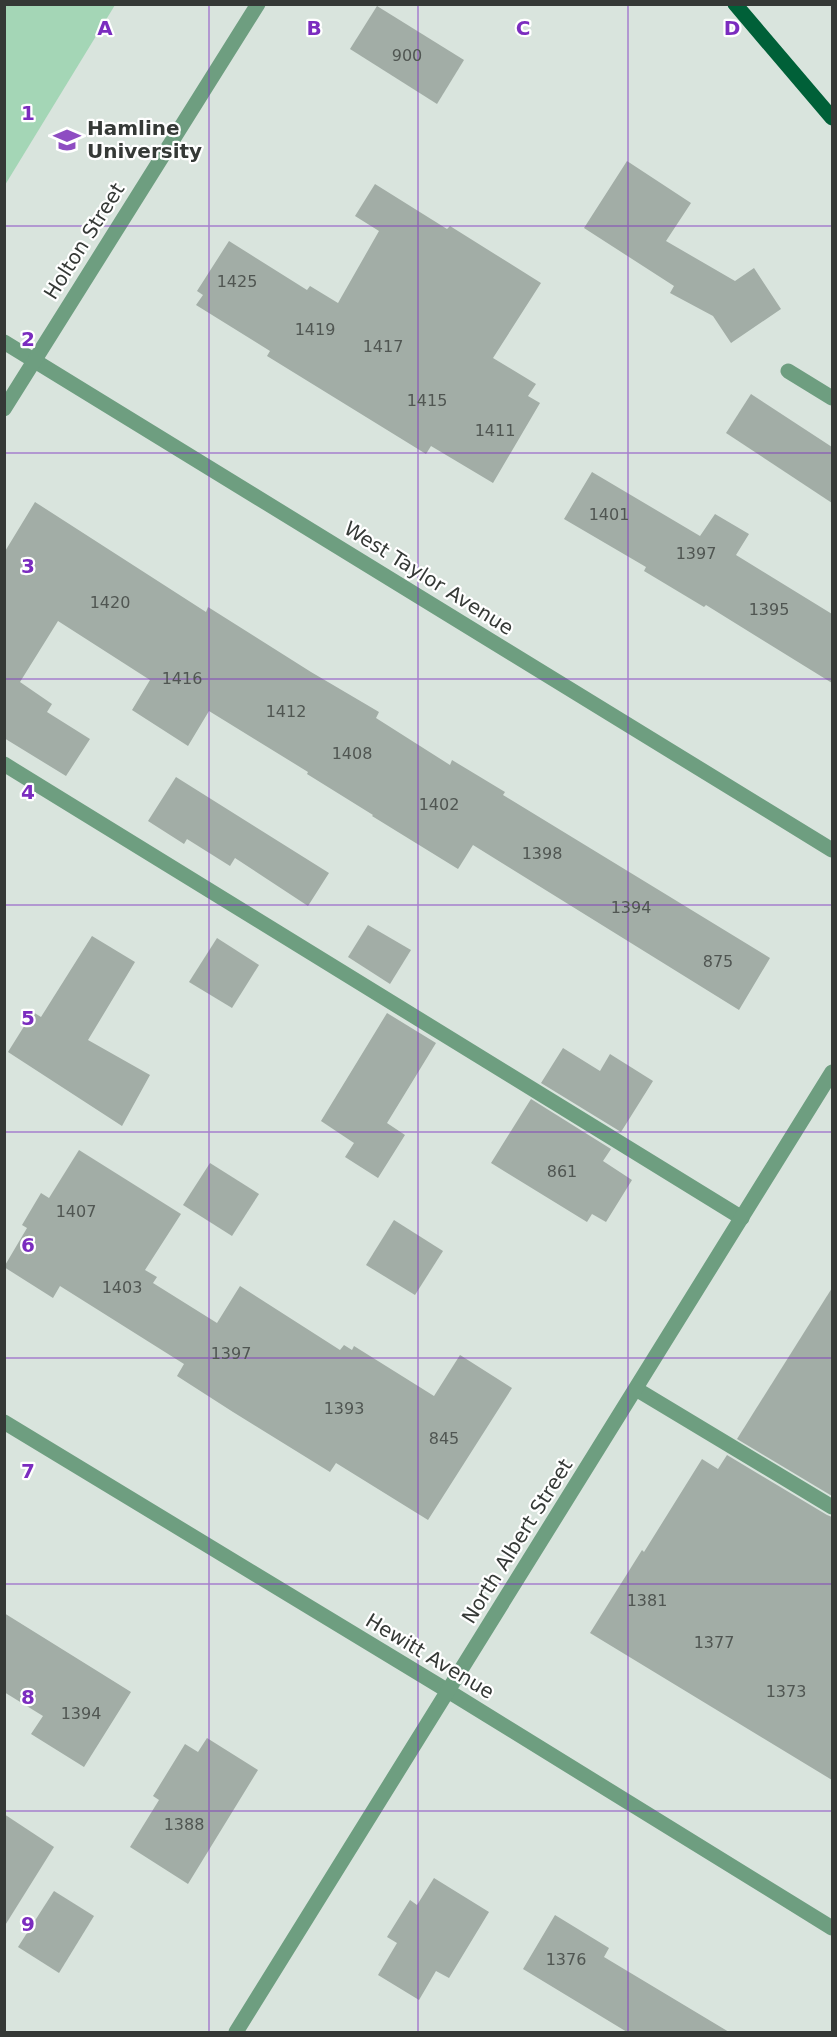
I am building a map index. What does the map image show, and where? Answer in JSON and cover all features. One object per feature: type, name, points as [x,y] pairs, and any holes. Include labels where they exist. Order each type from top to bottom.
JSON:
[{"type":"main road","points":[[735,4],[832,118]]},
{"type":"street","name":"Holton Street","points":[[4,409],[258,4]]},
{"type":"street","name":"West Taylor Avenue","points":[[4,342],[832,850]]},
{"type":"street","points":[[788,371],[832,398]]},
{"type":"street","points":[[4,764],[742,1218]]},
{"type":"street","name":"North Albert Street","points":[[236,2032],[832,1072]]},
{"type":"street","points":[[636,1389],[832,1507]]},
{"type":"street","name":"Hewitt Avenue","points":[[4,1422],[448,1691],[832,1928]]},
{"type":"green space","points":[[4,5],[115,5],[5,185]]},
{"type":"building","points":[[377,6],[464,60],[437,104],[350,49]]},
{"type":"building","points":[[627,161],[691,203],[666,241],[735,281],[754,268],[781,309],[731,343],[713,316],[670,293],[674,286],[584,228]]},
{"type":"building","points":[[375,184],[447,229],[450,226],[541,283],[493,358],[536,384],[528,396],[540,403],[493,483],[431,446],[426,454],[267,356],[270,351],[196,305],[203,295],[197,291],[229,241],[307,290],[310,286],[338,303],[379,231],[355,216]]},
{"type":"building","points":[[751,394],[832,447],[832,503],[726,433]]},
{"type":"building","points":[[592,472],[700,536],[715,514],[749,534],[736,555],[832,614],[832,683],[706,605],[704,607],[644,571],[646,567],[564,519]]},
{"type":"building","points":[[35,502],[206,612],[208,607],[379,712],[376,718],[450,765],[452,760],[505,792],[503,795],[770,958],[739,1010],[473,845],[458,869],[209,711],[188,746],[132,710],[150,680],[58,621],[20,682],[52,704],[47,712],[90,739],[66,776],[4,738],[4,553]]},
{"type":"building","points":[[176,777],[329,873],[308,906],[235,858],[230,866],[187,839],[184,844],[148,821]]},
{"type":"building","points":[[368,925],[411,950],[390,984],[348,957]]},
{"type":"building","points":[[92,936],[135,962],[88,1040],[150,1075],[122,1126],[8,1052],[33,1012],[41,1017]]},
{"type":"building","points":[[217,938],[259,965],[232,1008],[189,982]]},
{"type":"building","points":[[387,1013],[436,1043],[387,1123],[405,1135],[378,1178],[345,1157],[354,1143],[321,1121]]},
{"type":"building","points":[[563,1048],[600,1071],[610,1054],[653,1081],[621,1132],[541,1083]]},
{"type":"building","points":[[531,1099],[611,1149],[603,1161],[632,1180],[606,1222],[592,1214],[587,1222],[491,1163]]},
{"type":"building","points":[[79,1150],[181,1214],[145,1270],[157,1277],[153,1283],[217,1323],[240,1286],[340,1350],[344,1345],[352,1350],[354,1346],[434,1396],[460,1355],[512,1388],[428,1520],[336,1463],[330,1472],[233,1412],[177,1376],[184,1364],[60,1286],[53,1298],[4,1267],[27,1228],[22,1225],[41,1193],[49,1198]]},
{"type":"building","points":[[210,1163],[259,1194],[232,1236],[183,1205]]},
{"type":"building","points":[[394,1220],[443,1251],[415,1295],[366,1265]]},
{"type":"building","points":[[832,1288],[832,1496],[737,1439]]},
{"type":"building","points":[[727,1455],[832,1517],[832,1780],[590,1633],[702,1459],[718,1469]]},
{"type":"building","points":[[4,1613],[131,1692],[84,1767],[31,1734],[43,1716],[4,1692]]},
{"type":"building","points":[[207,1738],[258,1770],[188,1884],[130,1847],[159,1800],[153,1796],[185,1744],[198,1752]]},
{"type":"building","points":[[4,1814],[54,1847],[4,1927]]},
{"type":"building","points":[[434,1878],[489,1912],[449,1978],[436,1971],[419,2000],[378,1975],[397,1943],[387,1937],[410,1900],[417,1905]]},
{"type":"building","points":[[54,1891],[94,1916],[59,1973],[18,1947]]},
{"type":"building","points":[[555,1915],[609,1948],[604,1957],[729,2032],[627,2032],[523,1969]]},
{"type":"place","name":"Hamline University","points":[[67,140]]}]
